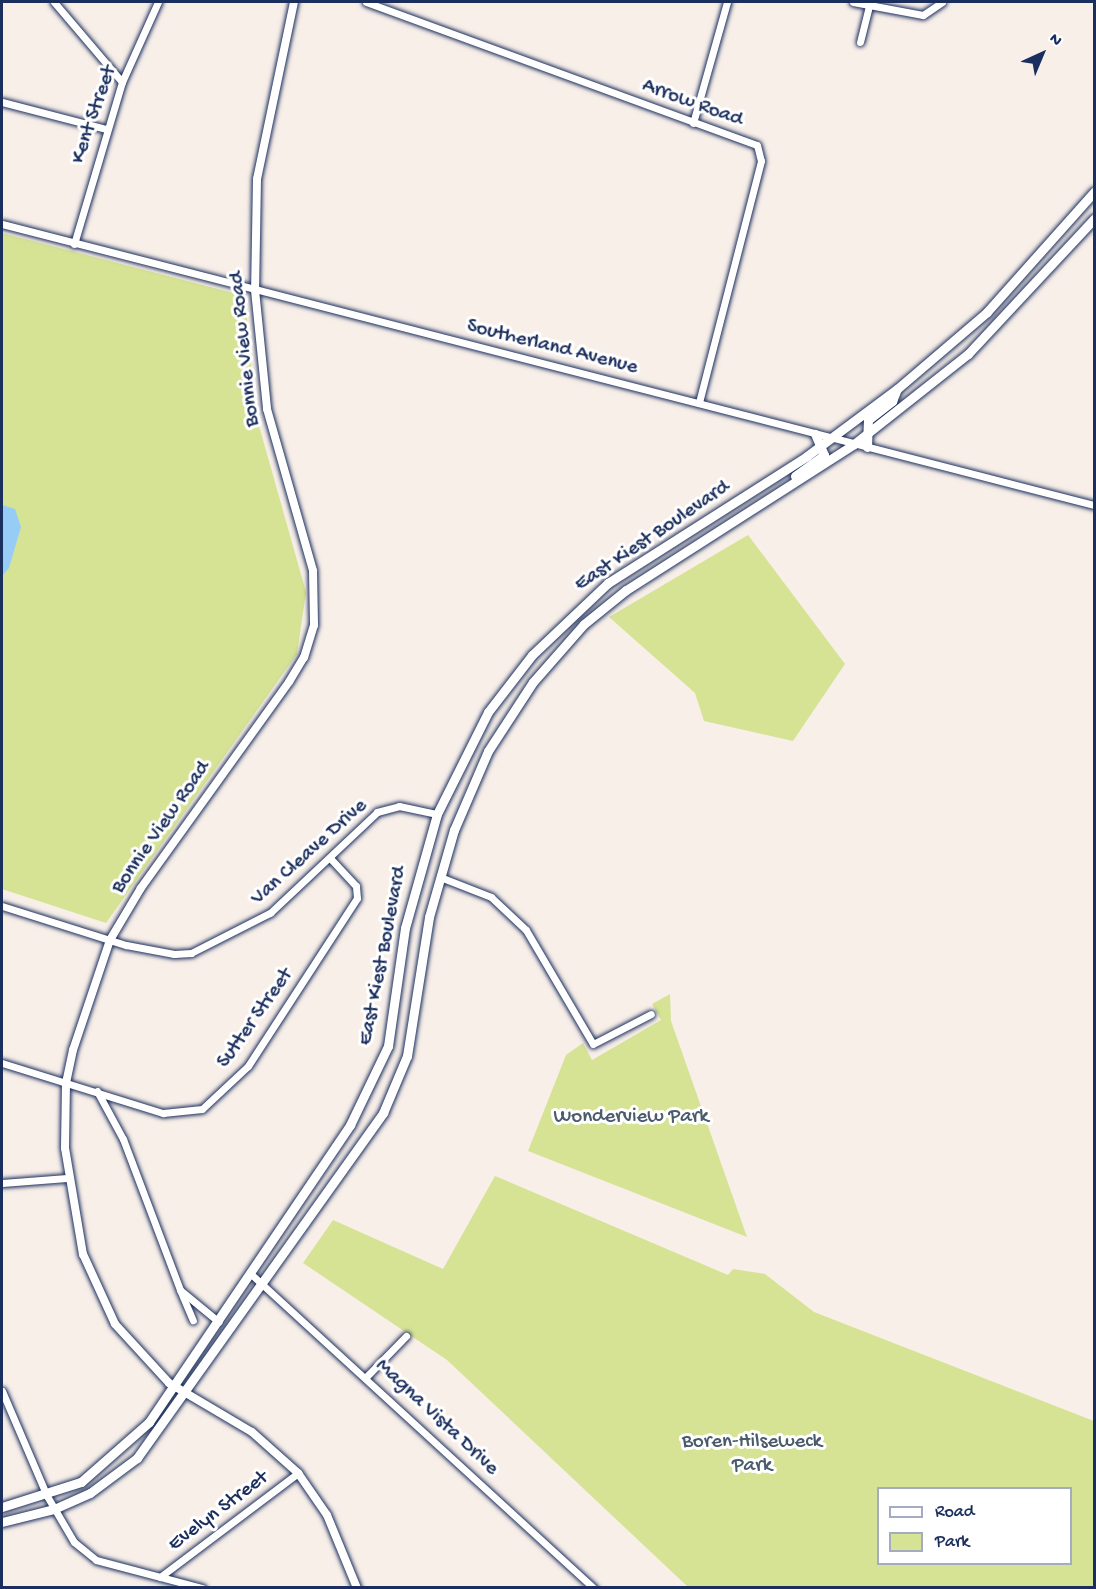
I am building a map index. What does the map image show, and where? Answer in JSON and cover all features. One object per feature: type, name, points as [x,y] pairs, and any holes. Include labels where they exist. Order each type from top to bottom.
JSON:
[{"type":"main road","name":"East Kiest Boulevard","points":[[2,1507],[47,1496],[81,1482],[108,1463],[149,1422],[220,1323],[365,1101],[379,1071],[395,1015],[405,928],[417,870],[437,814],[488,712],[532,655],[574,613],[617,578],[822,446],[897,389],[987,312],[1093,198]]},
{"type":"main road","name":"East Kiest Boulevard","points":[[2,1522],[54,1509],[114,1478],[147,1448],[360,1149],[399,1078],[417,1015],[429,917],[440,877],[488,750],[532,682],[584,624],[658,568],[866,436],[968,354],[1095,219]]},
{"type":"main road","points":[[1051,242],[1065,253]]},
{"type":"main road","points":[[867,447],[868,420],[892,401],[897,389]]},
{"type":"main road","points":[[787,487],[824,455],[815,434]]},
{"type":"main road","points":[[574,613],[584,624]]},
{"type":"street","points":[[54,2],[122,82]]},
{"type":"street","name":"Kent Street","points":[[74,244],[106,129],[122,82],[158,2]]},
{"type":"street","name":"Bonnie View Road","points":[[294,2],[258,179],[255,290],[267,409],[313,571],[312,634],[289,682],[141,888],[110,940],[88,992],[66,1084],[67,1178],[83,1254],[106,1309],[146,1362],[175,1387],[252,1432],[298,1473],[325,1510],[357,1587]]},
{"type":"street","name":"Arrow Road","points":[[366,2],[693,123],[751,142],[761,152],[699,402]]},
{"type":"street","points":[[693,123],[727,2]]},
{"type":"street","points":[[853,2],[923,15],[934,10],[942,2]]},
{"type":"street","points":[[860,42],[869,6]]},
{"type":"street","points":[[2,102],[106,129]]},
{"type":"street","name":"Southerland Avenue","points":[[2,224],[1095,505]]},
{"type":"street","name":"Van Cleave Drive","points":[[2,906],[110,940],[174,954],[206,947],[265,917],[386,808],[410,806],[437,814]]},
{"type":"street","name":"Sutter Street","points":[[2,1063],[163,1113],[190,1114],[212,1102],[239,1076],[358,894],[330,858]]},
{"type":"street","points":[[440,877],[491,897],[526,930],[593,1044],[651,1014]]},
{"type":"street","points":[[97,1091],[123,1138],[193,1320]]},
{"type":"street","points":[[2,1183],[67,1178]]},
{"type":"street","name":"Magna Vista Drive","points":[[252,1275],[367,1376],[594,1587]]},
{"type":"street","points":[[180,1290],[220,1323]]},
{"type":"street","points":[[367,1376],[406,1336]]},
{"type":"street","points":[[2,1391],[47,1496],[74,1542],[96,1560],[202,1587]]},
{"type":"street","name":"Evelyn Street","points":[[160,1577],[298,1473]]},
{"type":"green space","points":[[2,233],[245,296],[256,415],[306,592],[297,654],[106,923],[2,889]]},
{"type":"green space","points":[[748,535],[845,664],[793,741],[704,721],[695,693],[609,617]]},
{"type":"green space","name":"Wonderview Park","points":[[670,994],[671,1021],[747,1237],[528,1151],[566,1055],[583,1043],[592,1060],[661,1020],[652,1004]]},
{"type":"green space","name":"Boren-Hilseweck Park","points":[[495,1176],[728,1275],[733,1269],[765,1274],[814,1312],[1094,1421],[1094,1587],[688,1587],[447,1360],[303,1263],[333,1220],[443,1269]]},
{"type":"water","points":[[2,505],[15,509],[21,527],[9,568],[2,576]]}]
